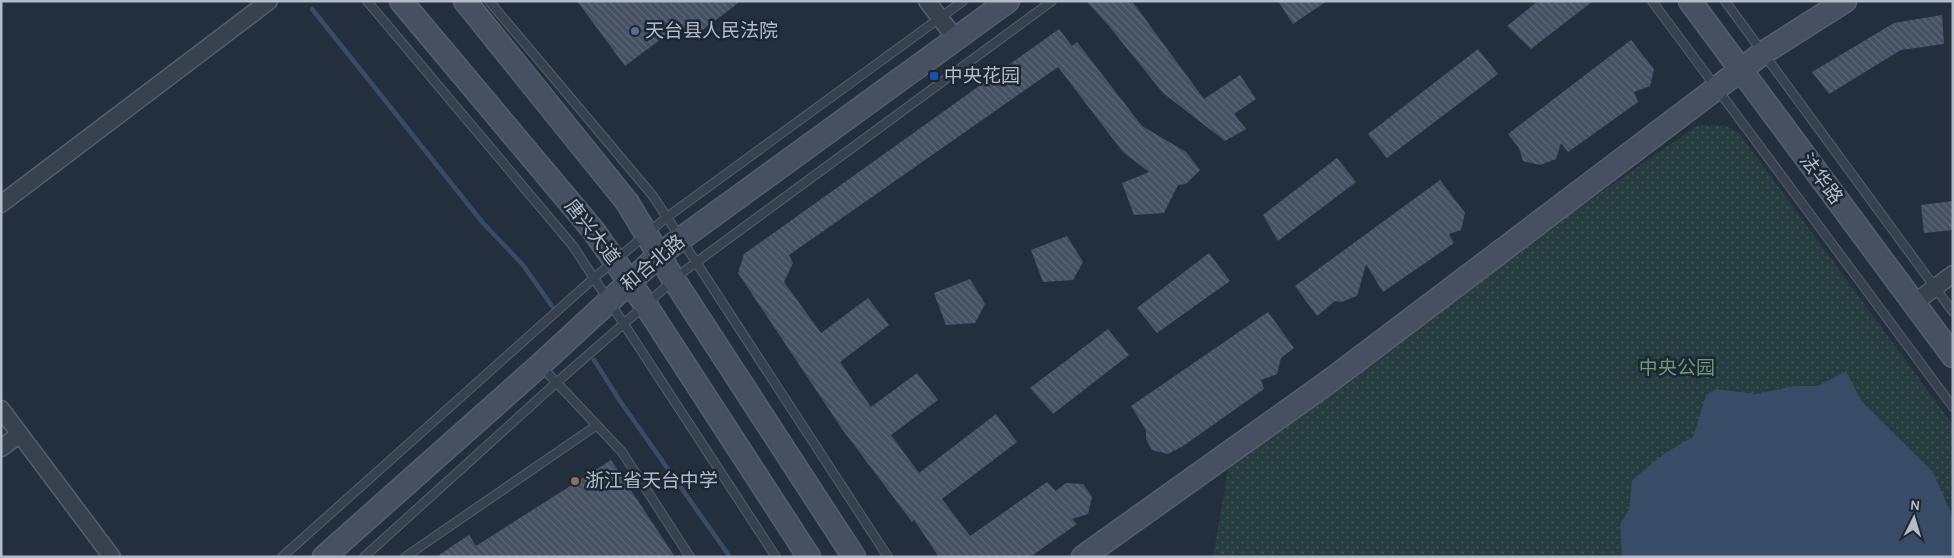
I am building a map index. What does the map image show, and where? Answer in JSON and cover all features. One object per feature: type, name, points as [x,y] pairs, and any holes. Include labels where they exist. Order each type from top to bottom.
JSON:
[{"type":"main road","name":"唐兴大道","points":[[401,1],[593,230],[645,304],[809,557]]},
{"type":"main road","points":[[465,1],[627,202],[674,280],[854,557]]},
{"type":"main road","name":"和合北路","points":[[324,557],[540,365],[629,280],[660,254],[1008,1]]},
{"type":"main road","name":"法华路","points":[[1690,1],[1953,356]]},
{"type":"main road","points":[[1083,557],[1331,380],[1763,53],[1845,1]]},
{"type":"street","points":[[1,204],[269,1]]},
{"type":"street","points":[[927,1],[956,39]]},
{"type":"street","points":[[1913,304],[1953,274]]},
{"type":"street","points":[[1,409],[112,557]]},
{"type":"street","points":[[1,448],[20,434]]},
{"type":"lane","points":[[367,1],[572,246],[776,557]]},
{"type":"lane","points":[[490,1],[653,196],[888,557]]},
{"type":"lane","points":[[282,557],[614,260],[666,217],[963,1]]},
{"type":"lane","points":[[364,557],[623,323],[696,262],[1052,1]]},
{"type":"lane","points":[[1652,1],[1953,407]]},
{"type":"lane","points":[[1725,1],[1953,312]]},
{"type":"lane","points":[[540,365],[622,452],[690,557]]},
{"type":"lane","points":[[405,557],[596,425]]},
{"type":"green space","name":"中央公园","points":[[1698,125],[1724,125],[1739,133],[1953,425],[1953,557],[1213,557],[1231,452],[1331,380]]},
{"type":"water","points":[[1846,371],[1862,402],[1933,472],[1953,518],[1953,557],[1622,557],[1620,524],[1629,510],[1632,480],[1665,453],[1693,437],[1706,395],[1716,389],[1756,394],[1795,386],[1818,386]]},
{"type":"building","name":"天台县人民法院","points":[[577,1],[741,1],[692,38],[681,24],[625,66]]},
{"type":"building","points":[[1086,1],[1132,1],[1204,99],[1240,75],[1256,99],[1234,114],[1246,129],[1225,141],[1163,93]]},
{"type":"building","points":[[1278,1],[1327,1],[1293,24]]},
{"type":"building","points":[[1538,1],[1593,1],[1531,49],[1507,26]]},
{"type":"building","points":[[1942,15],[1944,44],[1901,50],[1829,94],[1812,72],[1894,23]]},
{"type":"building","points":[[1059,29],[1072,46],[1077,42],[1142,126],[1186,152],[1200,170],[1186,184],[1178,185],[1164,213],[1134,215],[1122,183],[1149,172],[1123,152],[1058,67],[789,255],[793,263],[784,282],[821,333],[868,298],[889,325],[840,362],[871,407],[917,373],[938,400],[891,435],[919,473],[996,414],[1017,442],[942,499],[970,536],[1047,482],[1056,491],[1066,483],[1083,484],[1092,497],[1088,514],[1072,519],[1077,524],[1030,557],[939,557],[914,520],[912,522],[842,429],[738,273],[744,254]]},
{"type":"building","points":[[1631,40],[1654,69],[1650,86],[1634,92],[1638,102],[1568,152],[1561,143],[1556,159],[1540,165],[1523,161],[1519,148],[1508,134]]},
{"type":"building","points":[[1478,49],[1498,74],[1387,158],[1368,134]]},
{"type":"building","points":[[1337,158],[1356,182],[1278,241],[1263,215]]},
{"type":"building","points":[[1440,180],[1465,213],[1461,230],[1449,234],[1454,243],[1383,292],[1366,264],[1357,296],[1341,302],[1335,301],[1317,316],[1295,286]]},
{"type":"building","points":[[1953,201],[1953,230],[1924,233],[1921,205]]},
{"type":"building","points":[[1067,236],[1083,262],[1073,280],[1043,282],[1031,250]]},
{"type":"building","points":[[1209,253],[1230,281],[1157,333],[1137,308]]},
{"type":"building","points":[[970,279],[985,304],[975,323],[946,325],[934,293]]},
{"type":"building","points":[[1268,312],[1294,348],[1281,358],[1277,374],[1261,380],[1264,389],[1183,446],[1168,454],[1152,450],[1146,439],[1146,430],[1131,406]]},
{"type":"building","points":[[1108,329],[1129,355],[1053,414],[1030,388]]},
{"type":"building","points":[[611,460],[675,557],[436,557],[469,535],[476,546]]},
{"type":"waterway","points":[[312,9],[483,223],[523,265],[552,306]]},
{"type":"waterway","points":[[594,360],[620,401],[730,557]]},
{"type":"place","name":"天台县人民法院","points":[[635,31]]},
{"type":"place","name":"中央花园","points":[[934,76]]},
{"type":"place","name":"浙江省天台中学","points":[[575,481]]}]
